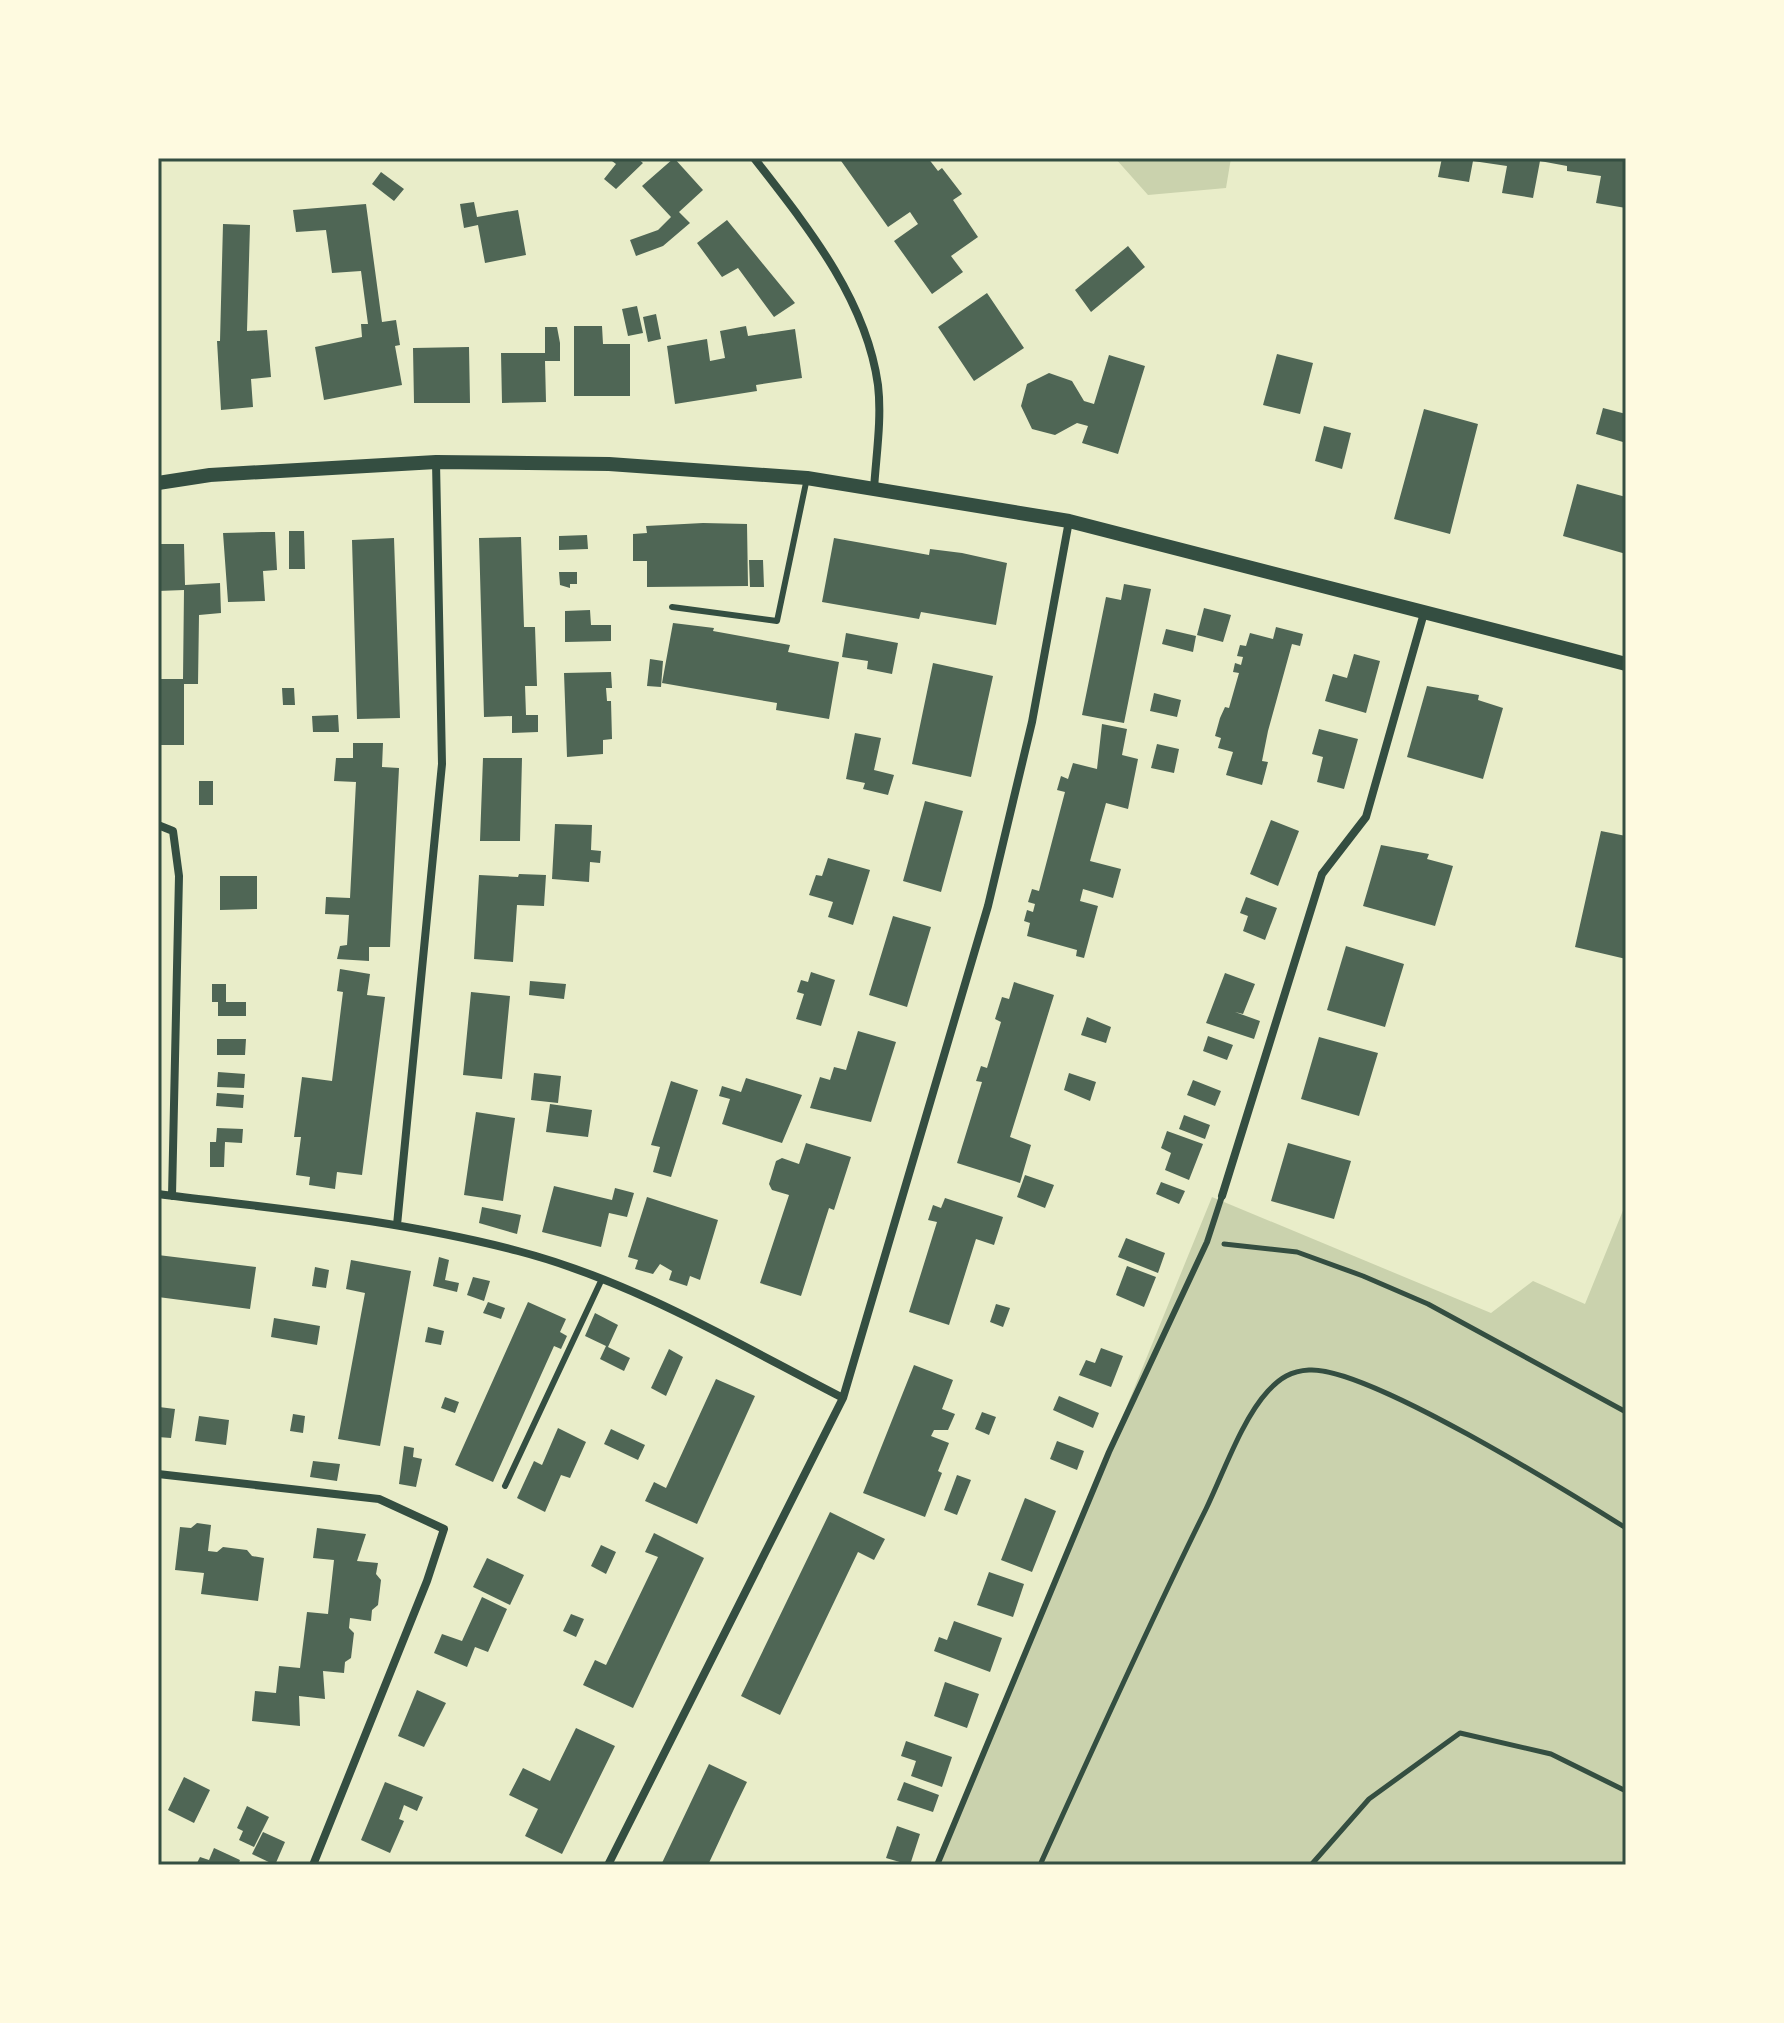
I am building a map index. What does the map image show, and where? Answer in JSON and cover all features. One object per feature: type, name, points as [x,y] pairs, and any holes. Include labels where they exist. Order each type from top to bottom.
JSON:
[{"type":"street","points":[[754,158],[815,236],[861,320],[878,389],[874,489]]},
{"type":"street","points":[[397,1225],[442,764],[436,462]]},
{"type":"street","points":[[158,483],[210,475],[436,462],[609,464],[807,478],[1069,521],[1626,664]]},
{"type":"street","points":[[608,1865],[843,1398],[988,906],[1032,722],[1069,521]]},
{"type":"street","points":[[1222,1196],[1322,874],[1366,817],[1424,613]]},
{"type":"street","points":[[158,825],[173,831],[179,876],[172,1196]]},
{"type":"street","points":[[158,1194],[397,1225],[520,1251],[650,1299],[843,1398]]},
{"type":"street","points":[[158,1474],[379,1499],[444,1529],[427,1581],[313,1865]]},
{"type":"lane","points":[[672,607],[777,621],[807,478]]},
{"type":"lane","points":[[1626,725],[1626,753]]},
{"type":"lane","points":[[937,1865],[1109,1452],[1207,1242],[1222,1196]]},
{"type":"lane","points":[[505,1486],[601,1281]]},
{"type":"path","points":[[1207,1242],[1297,1252],[1363,1276],[1428,1304],[1626,1412]]},
{"type":"path","points":[[1040,1865],[1156,1609],[1239,1443],[1266,1393],[1285,1375],[1309,1369],[1339,1372],[1444,1422],[1626,1528]]},
{"type":"path","points":[[1311,1865],[1369,1799],[1460,1733],[1551,1754],[1626,1791]]},
{"type":"green space","points":[[1115,158],[1231,158],[1226,188],[1148,195]]},
{"type":"green space","points":[[1212,1197],[1491,1313],[1533,1281],[1585,1304],[1626,1203],[1626,1865],[940,1865]]},
{"type":"building","points":[[608,158],[637,158],[643,163],[616,189],[604,179],[616,164]]},
{"type":"building","points":[[674,158],[703,190],[679,212],[690,223],[663,246],[636,256],[630,240],[658,230],[671,217],[642,186]]},
{"type":"building","points":[[839,158],[928,158],[938,171],[942,168],[962,194],[953,200],[978,237],[951,256],[963,272],[932,294],[894,241],[918,224],[910,212],[888,227]]},
{"type":"building","points":[[1442,158],[1626,158],[1626,208],[1596,203],[1601,176],[1567,171],[1567,166],[1540,161],[1533,198],[1502,193],[1507,166],[1473,161],[1469,182],[1438,177]]},
{"type":"building","points":[[381,172],[404,189],[394,201],[372,184]]},
{"type":"building","points":[[474,202],[477,217],[518,210],[526,255],[485,263],[478,225],[464,228],[460,204]]},
{"type":"building","points":[[366,204],[382,322],[396,320],[400,345],[395,346],[402,385],[324,400],[315,347],[362,337],[361,324],[368,324],[361,271],[332,273],[326,230],[296,232],[293,210]]},
{"type":"building","points":[[727,220],[795,303],[774,317],[738,268],[722,277],[697,243]]},
{"type":"building","points":[[223,224],[250,225],[247,331],[267,330],[271,377],[251,379],[253,407],[221,410],[217,341],[220,341]]},
{"type":"building","points":[[1128,246],[1145,267],[1091,312],[1075,290]]},
{"type":"building","points":[[987,293],[1024,348],[974,381],[938,327]]},
{"type":"building","points":[[637,306],[643,333],[628,336],[622,309]]},
{"type":"building","points":[[656,314],[661,339],[648,342],[643,317]]},
{"type":"building","points":[[574,326],[602,326],[603,344],[630,344],[630,396],[574,396]]},
{"type":"building","points":[[746,326],[748,336],[795,329],[802,378],[756,385],[757,391],[675,404],[667,346],[707,339],[710,361],[725,358],[720,331]]},
{"type":"building","points":[[545,327],[557,327],[560,343],[560,361],[545,361],[546,402],[502,403],[501,353],[545,353]]},
{"type":"building","points":[[469,347],[470,403],[414,403],[413,348]]},
{"type":"building","points":[[1277,354],[1313,363],[1300,414],[1263,405]]},
{"type":"building","points":[[1109,355],[1145,366],[1118,454],[1082,443],[1088,426],[1077,423],[1055,435],[1032,429],[1021,406],[1027,384],[1049,373],[1072,381],[1084,401],[1094,404]]},
{"type":"building","points":[[1603,408],[1626,414],[1623,442],[1596,434]]},
{"type":"building","points":[[1424,409],[1478,424],[1450,534],[1394,519]]},
{"type":"building","points":[[1324,426],[1351,433],[1342,469],[1315,461]]},
{"type":"building","points":[[1577,484],[1626,497],[1626,554],[1563,536]]},
{"type":"building","points":[[747,524],[748,586],[647,587],[647,561],[633,561],[633,534],[647,533],[646,526]]},
{"type":"building","points":[[289,531],[304,531],[305,569],[289,569]]},
{"type":"building","points":[[275,532],[277,570],[263,571],[265,601],[228,602],[223,533]]},
{"type":"building","points":[[587,535],[588,549],[559,550],[559,536]]},
{"type":"building","points":[[521,537],[524,627],[535,627],[537,686],[525,686],[526,715],[538,715],[538,732],[512,733],[512,716],[484,717],[479,538]]},
{"type":"building","points":[[394,538],[400,718],[357,719],[352,540]]},
{"type":"building","points":[[834,538],[929,555],[930,549],[962,553],[1007,563],[996,625],[921,612],[919,619],[822,602]]},
{"type":"building","points":[[158,544],[184,544],[185,585],[220,583],[221,613],[199,615],[198,684],[184,684],[184,745],[158,745],[158,679],[183,679],[184,590],[158,591]]},
{"type":"building","points":[[749,560],[763,560],[764,587],[750,587]]},
{"type":"building","points":[[559,572],[577,572],[577,584],[570,584],[570,588],[560,585]]},
{"type":"building","points":[[1124,584],[1151,589],[1124,723],[1082,715],[1106,597],[1121,600]]},
{"type":"building","points":[[1204,608],[1231,615],[1223,642],[1197,635]]},
{"type":"building","points":[[590,610],[591,625],[611,625],[611,641],[565,642],[565,611]]},
{"type":"building","points":[[673,623],[714,628],[713,631],[790,645],[788,652],[839,662],[829,719],[776,710],[777,703],[662,683]]},
{"type":"building","points":[[1276,627],[1303,634],[1300,646],[1292,644],[1268,731],[1262,761],[1268,762],[1262,785],[1226,775],[1233,752],[1218,748],[1221,738],[1215,736],[1225,707],[1229,708],[1239,673],[1233,672],[1235,663],[1241,665],[1243,657],[1237,656],[1240,645],[1246,646],[1250,633],[1273,639]]},
{"type":"building","points":[[1166,629],[1196,636],[1193,652],[1162,644]]},
{"type":"building","points":[[846,633],[898,643],[892,674],[867,669],[868,661],[842,657]]},
{"type":"building","points":[[1354,654],[1380,661],[1366,713],[1325,701],[1333,674],[1347,678]]},
{"type":"building","points":[[650,659],[663,661],[661,687],[647,686]]},
{"type":"building","points":[[933,663],[993,676],[971,777],[912,764]]},
{"type":"building","points":[[611,672],[612,688],[606,688],[607,701],[611,701],[612,739],[603,740],[603,754],[567,757],[564,673]]},
{"type":"building","points":[[1427,686],[1479,695],[1478,700],[1503,708],[1483,779],[1407,757]]},
{"type":"building","points":[[282,688],[294,688],[295,705],[283,705]]},
{"type":"building","points":[[1154,693],[1181,700],[1177,717],[1150,711]]},
{"type":"building","points":[[338,715],[339,732],[313,732],[312,716]]},
{"type":"building","points":[[1102,724],[1127,729],[1122,755],[1138,759],[1128,809],[1106,803],[1090,861],[1121,869],[1113,898],[1083,889],[1080,901],[1098,906],[1084,958],[1076,956],[1077,950],[1027,936],[1030,923],[1024,921],[1027,910],[1033,912],[1035,904],[1028,902],[1032,889],[1039,891],[1065,792],[1057,790],[1061,776],[1068,779],[1073,763],[1097,769]]},
{"type":"building","points":[[1319,729],[1358,739],[1344,789],[1317,782],[1323,757],[1312,754]]},
{"type":"building","points":[[855,733],[881,738],[874,770],[894,775],[888,795],[863,789],[865,783],[846,779]]},
{"type":"building","points":[[353,743],[383,743],[382,767],[399,768],[390,947],[369,947],[369,961],[337,959],[340,946],[347,945],[349,915],[325,914],[326,897],[350,898],[356,782],[334,781],[336,758],[353,758]]},
{"type":"building","points":[[1157,744],[1179,749],[1174,773],[1151,768]]},
{"type":"building","points":[[483,758],[522,758],[520,841],[480,841]]},
{"type":"building","points":[[199,781],[213,781],[213,805],[199,805]]},
{"type":"building","points":[[925,801],[963,811],[941,892],[903,881]]},
{"type":"building","points":[[1271,820],[1299,831],[1278,886],[1250,874]]},
{"type":"building","points":[[555,824],[592,825],[591,850],[601,851],[600,863],[590,862],[589,882],[552,879]]},
{"type":"building","points":[[1601,831],[1626,836],[1626,959],[1575,947]]},
{"type":"building","points":[[1381,845],[1429,854],[1427,859],[1453,866],[1435,926],[1363,906]]},
{"type":"building","points":[[828,858],[870,870],[853,925],[828,917],[833,902],[809,895],[816,875],[822,876]]},
{"type":"building","points":[[519,874],[546,875],[544,906],[517,905],[513,962],[474,959],[479,875],[518,877]]},
{"type":"building","points":[[220,876],[257,876],[257,909],[220,910]]},
{"type":"building","points":[[1246,897],[1277,908],[1265,940],[1243,931],[1248,916],[1240,913]]},
{"type":"building","points":[[893,916],[931,927],[907,1007],[869,995]]},
{"type":"building","points":[[1346,946],[1404,964],[1385,1027],[1327,1010]]},
{"type":"building","points":[[340,969],[370,974],[367,995],[385,997],[362,1175],[337,1172],[335,1189],[309,1185],[310,1177],[296,1175],[301,1137],[294,1137],[302,1077],[332,1081],[343,992],[337,991]]},
{"type":"building","points":[[811,972],[835,980],[821,1026],[796,1019],[804,994],[797,992],[801,980],[808,982]]},
{"type":"building","points":[[1225,973],[1255,984],[1243,1014],[1235,1012],[1260,1021],[1254,1039],[1206,1023]]},
{"type":"building","points":[[530,981],[566,984],[564,999],[529,995]]},
{"type":"building","points":[[1014,982],[1054,995],[1010,1137],[1031,1145],[1020,1183],[957,1163],[982,1082],[976,1081],[981,1066],[987,1068],[1001,1022],[995,1019],[1002,997],[1009,999]]},
{"type":"building","points":[[212,984],[226,984],[226,1002],[246,1002],[246,1016],[218,1016],[218,1002],[212,1002]]},
{"type":"building","points":[[471,992],[510,996],[502,1079],[463,1075]]},
{"type":"building","points":[[1087,1017],[1111,1027],[1106,1043],[1081,1035]]},
{"type":"building","points":[[858,1031],[896,1042],[871,1122],[810,1108],[820,1077],[830,1080],[834,1067],[846,1070]]},
{"type":"building","points":[[1208,1036],[1233,1045],[1227,1060],[1203,1051]]},
{"type":"building","points":[[1319,1037],[1378,1053],[1359,1116],[1301,1099]]},
{"type":"building","points":[[217,1039],[246,1039],[245,1055],[217,1055]]},
{"type":"building","points":[[218,1072],[245,1074],[244,1088],[217,1087]]},
{"type":"building","points":[[534,1073],[561,1076],[558,1103],[531,1100]]},
{"type":"building","points":[[1069,1073],[1096,1082],[1090,1101],[1064,1090]]},
{"type":"building","points":[[746,1078],[802,1095],[782,1143],[722,1124],[730,1099],[719,1096],[722,1086],[741,1092]]},
{"type":"building","points":[[1193,1080],[1221,1091],[1215,1106],[1187,1095]]},
{"type":"building","points":[[671,1081],[698,1090],[671,1177],[653,1172],[660,1147],[651,1145]]},
{"type":"building","points":[[217,1093],[244,1095],[243,1108],[216,1106]]},
{"type":"building","points":[[550,1104],[592,1110],[588,1137],[546,1132]]},
{"type":"building","points":[[476,1112],[515,1118],[503,1201],[464,1195]]},
{"type":"building","points":[[1184,1115],[1210,1125],[1205,1139],[1179,1129]]},
{"type":"building","points":[[217,1128],[243,1129],[242,1143],[225,1142],[224,1167],[210,1167],[210,1142],[216,1142]]},
{"type":"building","points":[[1167,1131],[1203,1144],[1189,1180],[1165,1170],[1171,1153],[1161,1148]]},
{"type":"building","points":[[806,1143],[851,1157],[834,1210],[829,1208],[801,1296],[760,1283],[789,1195],[772,1190],[769,1184],[776,1161],[782,1158],[799,1164]]},
{"type":"building","points":[[1288,1143],[1351,1161],[1334,1219],[1271,1201]]},
{"type":"building","points":[[1025,1175],[1054,1185],[1045,1208],[1017,1197]]},
{"type":"building","points":[[1161,1182],[1185,1191],[1179,1204],[1156,1194]]},
{"type":"building","points":[[554,1186],[612,1200],[615,1188],[634,1193],[627,1217],[609,1213],[601,1247],[542,1232]]},
{"type":"building","points":[[647,1197],[718,1220],[700,1280],[690,1276],[687,1286],[669,1280],[672,1271],[660,1264],[653,1274],[635,1269],[638,1260],[628,1257]]},
{"type":"building","points":[[945,1198],[1003,1217],[994,1245],[976,1239],[949,1325],[909,1312],[937,1222],[928,1220],[933,1205],[941,1208]]},
{"type":"building","points":[[482,1207],[521,1215],[517,1234],[479,1223]]},
{"type":"building","points":[[1126,1238],[1165,1253],[1158,1273],[1118,1257]]},
{"type":"building","points":[[158,1255],[256,1267],[250,1309],[158,1297]]},
{"type":"building","points":[[439,1257],[449,1260],[445,1280],[459,1283],[457,1292],[433,1286]]},
{"type":"building","points":[[351,1260],[411,1271],[380,1446],[338,1439],[365,1293],[346,1289]]},
{"type":"building","points":[[1127,1266],[1156,1277],[1144,1307],[1116,1295]]},
{"type":"building","points":[[315,1267],[329,1270],[326,1288],[312,1286]]},
{"type":"building","points":[[473,1277],[490,1281],[484,1301],[467,1295]]},
{"type":"building","points":[[488,1302],[505,1308],[501,1319],[483,1313]]},
{"type":"building","points":[[528,1302],[566,1319],[560,1332],[567,1336],[561,1349],[554,1346],[493,1482],[455,1465]]},
{"type":"building","points":[[996,1304],[1010,1308],[1003,1327],[990,1322]]},
{"type":"building","points":[[595,1313],[618,1325],[608,1347],[630,1358],[624,1371],[600,1359],[606,1346],[585,1336]]},
{"type":"building","points":[[274,1318],[320,1326],[317,1345],[271,1337]]},
{"type":"building","points":[[428,1327],[444,1331],[441,1345],[425,1342]]},
{"type":"building","points":[[1101,1348],[1123,1356],[1111,1387],[1079,1375],[1086,1360],[1095,1363]]},
{"type":"building","points":[[669,1349],[683,1357],[666,1396],[651,1388]]},
{"type":"building","points":[[914,1365],[953,1380],[942,1409],[955,1414],[948,1430],[934,1430],[931,1436],[949,1443],[938,1471],[942,1473],[925,1517],[863,1493]]},
{"type":"building","points":[[716,1379],[755,1396],[697,1524],[645,1501],[654,1482],[666,1488]]},
{"type":"building","points":[[1059,1396],[1099,1413],[1093,1428],[1053,1410]]},
{"type":"building","points":[[445,1397],[459,1402],[455,1413],[441,1408]]},
{"type":"building","points":[[159,1407],[175,1409],[171,1438],[158,1437]]},
{"type":"building","points":[[982,1412],[996,1417],[989,1435],[975,1429]]},
{"type":"building","points":[[293,1414],[305,1416],[303,1433],[290,1431]]},
{"type":"building","points":[[199,1416],[229,1420],[226,1445],[195,1441]]},
{"type":"building","points":[[558,1428],[586,1442],[570,1478],[561,1475],[545,1512],[517,1498],[534,1461],[542,1465]]},
{"type":"building","points":[[611,1429],[645,1445],[638,1460],[604,1444]]},
{"type":"building","points":[[1057,1441],[1084,1451],[1077,1470],[1050,1459]]},
{"type":"building","points":[[404,1446],[414,1448],[413,1457],[422,1459],[416,1487],[399,1484]]},
{"type":"building","points":[[313,1461],[340,1464],[337,1481],[310,1477]]},
{"type":"building","points":[[957,1475],[971,1480],[957,1515],[944,1510]]},
{"type":"building","points":[[1025,1498],[1056,1511],[1032,1572],[1001,1560]]},
{"type":"building","points":[[830,1512],[885,1539],[874,1560],[858,1552],[780,1715],[741,1696]]},
{"type":"building","points":[[197,1523],[211,1525],[208,1551],[217,1552],[223,1547],[247,1550],[252,1556],[264,1558],[258,1601],[201,1594],[204,1573],[175,1570],[180,1527],[191,1528]]},
{"type":"building","points":[[317,1528],[366,1534],[357,1561],[378,1563],[376,1574],[381,1580],[378,1605],[372,1610],[371,1621],[350,1618],[349,1628],[354,1633],[351,1658],[345,1662],[344,1673],[323,1671],[325,1699],[299,1696],[300,1726],[252,1721],[255,1691],[276,1693],[279,1666],[300,1668],[307,1612],[328,1614],[334,1560],[313,1558]]},
{"type":"building","points":[[654,1533],[704,1558],[633,1708],[583,1685],[595,1660],[606,1665],[658,1557],[645,1552]]},
{"type":"building","points":[[601,1545],[616,1552],[606,1574],[591,1566]]},
{"type":"building","points":[[487,1558],[524,1575],[510,1605],[473,1587]]},
{"type":"building","points":[[989,1572],[1024,1584],[1013,1617],[977,1605]]},
{"type":"building","points":[[482,1597],[507,1609],[488,1652],[475,1647],[467,1667],[434,1653],[442,1634],[462,1641]]},
{"type":"building","points":[[571,1614],[584,1619],[576,1637],[563,1631]]},
{"type":"building","points":[[954,1621],[1002,1638],[990,1672],[934,1651],[939,1637],[947,1640]]},
{"type":"building","points":[[945,1682],[979,1694],[967,1728],[934,1716]]},
{"type":"building","points":[[417,1690],[446,1703],[424,1747],[398,1736]]},
{"type":"building","points":[[576,1728],[615,1746],[562,1854],[525,1836],[538,1809],[509,1795],[523,1768],[550,1781]]},
{"type":"building","points":[[906,1741],[952,1757],[942,1787],[911,1776],[916,1761],[901,1756]]},
{"type":"building","points":[[709,1764],[747,1782],[708,1865],[661,1865]]},
{"type":"building","points":[[184,1777],[210,1790],[194,1823],[168,1810]]},
{"type":"building","points":[[385,1782],[423,1797],[417,1811],[404,1805],[399,1819],[404,1821],[390,1853],[361,1840]]},
{"type":"building","points":[[904,1782],[939,1795],[933,1812],[897,1800]]},
{"type":"building","points":[[247,1806],[269,1817],[254,1847],[239,1840],[243,1831],[237,1828]]},
{"type":"building","points":[[897,1826],[920,1834],[910,1865],[886,1858]]},
{"type":"building","points":[[263,1832],[285,1842],[275,1865],[252,1854]]},
{"type":"building","points":[[214,1848],[240,1860],[238,1865],[196,1865],[200,1857],[209,1860]]}]
